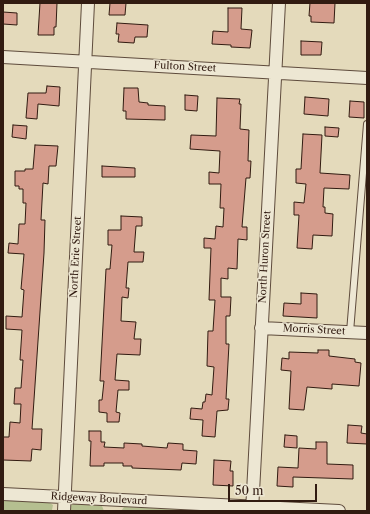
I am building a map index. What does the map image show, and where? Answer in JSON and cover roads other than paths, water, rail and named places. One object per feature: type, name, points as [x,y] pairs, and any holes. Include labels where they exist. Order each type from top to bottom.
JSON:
[{"type":"street","name":"North Erie Street","points":[[64,511],[84,61],[88,3]]},
{"type":"street","name":"North Huron Street","points":[[252,509],[279,3]]},
{"type":"street","name":"Fulton Street","points":[[3,56],[367,78]]},
{"type":"street","name":"Morris Street","points":[[261,328],[367,333]]},
{"type":"street","name":"Ridgeway Boulevard","points":[[3,494],[65,498],[113,505],[339,511]]},
{"type":"lane","points":[[350,332],[367,124]]}]
